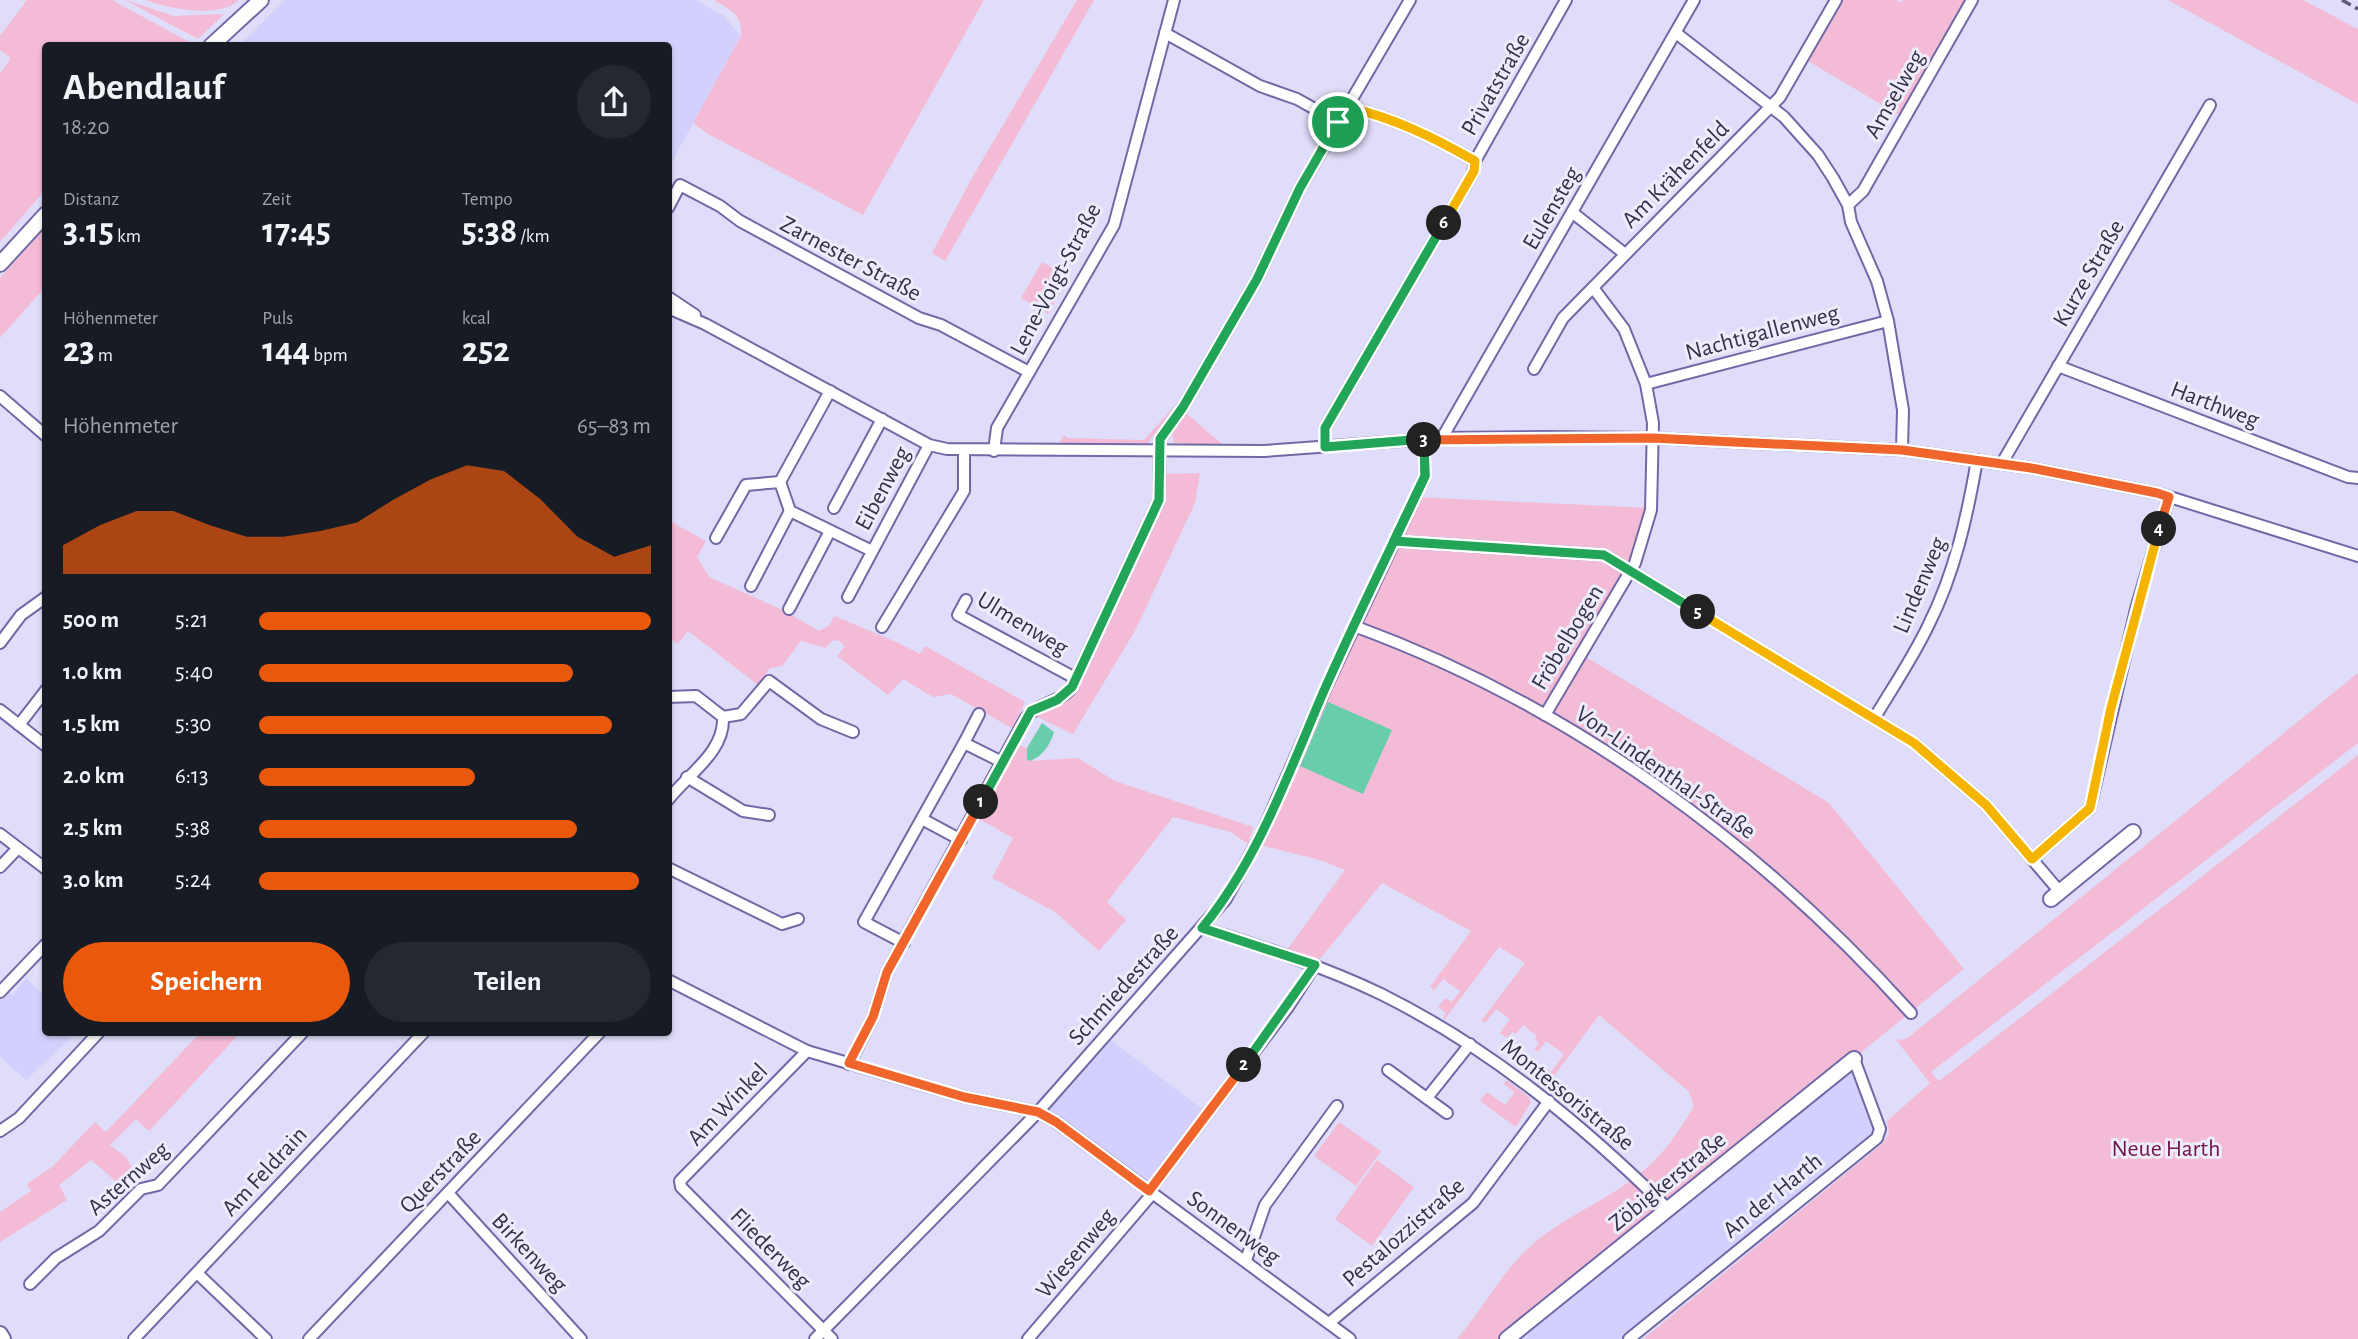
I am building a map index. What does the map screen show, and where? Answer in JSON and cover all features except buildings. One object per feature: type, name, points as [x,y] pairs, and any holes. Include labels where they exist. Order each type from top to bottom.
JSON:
[{"type":"main road","points":[[215,42],[261,0]]},
{"type":"main road","points":[[0,264],[42,218]]},
{"type":"main road","points":[[2056,896],[2133,832]]},
{"type":"main road","name":"Zöbigkerstraße","points":[[1507,1339],[1854,1059]]},
{"type":"main road","points":[[0,1334],[3,1339]]},
{"type":"street","name":"Lene-Voigt-Straße","points":[[994,451],[997,428],[1114,225],[1174,0]]},
{"type":"street","points":[[849,1063],[873,1017],[887,972],[1031,711],[1064,695],[1075,678],[1159,500],[1160,439],[1183,407],[1257,279],[1300,188],[1410,0]]},
{"type":"street","name":"Privatstraße","points":[[1325,447],[1325,428],[1473,173],[1475,161],[1566,0]]},
{"type":"street","name":"Eulensteg","points":[[1442,438],[1694,0]]},
{"type":"street","name":"Am Krähenfeld","points":[[1534,369],[1563,318],[1771,108],[1836,0]]},
{"type":"street","name":"Amselweg","points":[[1848,205],[1863,191],[1972,0]]},
{"type":"street","points":[[1165,33],[1260,86],[1297,99],[1338,122]]},
{"type":"street","points":[[1676,33],[1784,117],[1818,155],[1848,205],[1851,222],[1877,281],[1888,321],[1903,410],[1902,450]]},
{"type":"street","name":"Kurze Straße","points":[[2002,463],[2210,104]]},
{"type":"street","points":[[1347,107],[1405,124],[1475,161]]},
{"type":"street","name":"Zarnester Straße","points":[[672,200],[680,185],[720,205],[740,221],[919,318],[941,325],[1029,372]]},
{"type":"street","points":[[1573,213],[1625,254]]},
{"type":"street","points":[[1594,289],[1624,329],[1646,384],[1652,438],[1651,510],[1630,571],[1875,718],[1951,773],[1986,805],[2032,859],[2056,896]]},
{"type":"street","points":[[672,300],[705,324]]},
{"type":"street","points":[[672,310],[705,324],[929,445],[964,451],[1264,451],[1442,438],[1652,438],[1902,450],[2002,463],[2169,497],[2358,556]]},
{"type":"street","name":"Nachtigallenweg","points":[[1646,384],[1888,321]]},
{"type":"street","name":"Harthweg","points":[[2058,366],[2348,477],[2358,478]]},
{"type":"street","points":[[751,586],[790,511],[780,482],[830,391]]},
{"type":"street","points":[[0,396],[42,433]]},
{"type":"street","points":[[834,508],[882,419]]},
{"type":"street","name":"Schmiedestraße","points":[[815,1339],[828,1334],[1038,1112],[1226,899],[1264,831],[1354,626],[1425,476],[1424,439]]},
{"type":"street","name":"Eibenweg","points":[[848,597],[929,445]]},
{"type":"street","points":[[882,627],[964,491],[964,451]]},
{"type":"street","name":"Lindenweg","points":[[1875,718],[1929,625],[1941,598],[1967,517],[1977,460]]},
{"type":"street","points":[[716,538],[746,485],[780,482]]},
{"type":"street","points":[[2032,859],[2090,808],[2136,609],[2169,497]]},
{"type":"street","name":"Eibenweg","points":[[790,511],[872,551]]},
{"type":"street","name":"Eibenweg","points":[[789,609],[830,531]]},
{"type":"street","name":"Fröbelbogen","points":[[1394,541],[1604,555],[1630,571],[1545,715]]},
{"type":"street","points":[[0,643],[21,615],[42,600]]},
{"type":"street","name":"Ulmenweg","points":[[965,600],[958,615],[1075,678]]},
{"type":"street","name":"Von-Lindenthal-Straße","points":[[1354,626],[1432,657],[1545,715],[1631,768],[1733,842],[1820,918],[1911,1013]]},
{"type":"street","points":[[672,696],[696,696],[723,717],[741,714],[769,681],[821,719],[853,733]]},
{"type":"street","points":[[19,725],[42,695]]},
{"type":"street","points":[[0,710],[42,743]]},
{"type":"street","points":[[904,943],[864,922],[979,714]]},
{"type":"street","points":[[672,795],[687,777],[694,773],[724,733],[723,717]]},
{"type":"street","points":[[964,743],[1002,762]]},
{"type":"street","points":[[687,777],[743,811],[769,815]]},
{"type":"street","points":[[922,819],[961,840]]},
{"type":"street","points":[[0,834],[42,866]]},
{"type":"street","points":[[0,867],[18,848]]},
{"type":"street","points":[[672,870],[782,924],[798,919]]},
{"type":"street","name":"Montessoristraße","points":[[1202,928],[1315,965],[1381,994],[1470,1044],[1549,1101],[1602,1145],[1668,1209]]},
{"type":"street","points":[[0,992],[42,948]]},
{"type":"street","name":"Wiesenweg","points":[[1030,1338],[1150,1192],[1289,1006],[1315,965]]},
{"type":"street","name":"Sonnenweg","points":[[672,982],[807,1051],[964,1097],[1038,1112],[1056,1122],[1246,1260],[1350,1339]]},
{"type":"street","points":[[0,1131],[19,1118],[95,1036]]},
{"type":"street","name":"Asternweg","points":[[30,1284],[57,1258],[99,1231],[141,1189],[158,1185],[299,1036]]},
{"type":"street","name":"Am Feldrain","points":[[134,1339],[420,1036]]},
{"type":"street","name":"Querstraße","points":[[309,1339],[596,1036]]},
{"type":"street","name":"Montessoristraße","points":[[1427,1098],[1470,1044]]},
{"type":"street","name":"Am Winkel","points":[[681,1187],[681,1181],[807,1051]]},
{"type":"street","name":"An der Harth","points":[[1629,1339],[1877,1138],[1880,1129],[1854,1059]]},
{"type":"street","points":[[1388,1070],[1447,1112]]},
{"type":"street","name":"Pestalozzistraße","points":[[1329,1323],[1473,1203],[1549,1101]]},
{"type":"street","points":[[1246,1260],[1265,1205],[1337,1106]]},
{"type":"street","name":"Fliederweg","points":[[681,1187],[828,1334]]},
{"type":"street","name":"Birkenweg","points":[[448,1193],[582,1339]]},
{"type":"street","points":[[197,1273],[266,1339]]},
{"type":"shaded area","points":[[285,0],[696,0],[723,15],[741,36],[672,162],[672,42],[243,42]]},
{"type":"shaded area","points":[[1328,702],[1392,730],[1363,794],[1300,766]]},
{"type":"shaded area","points":[[1042,723],[1054,732],[1052,737],[1042,753],[1035,759],[1027,760],[1027,748]]},
{"type":"shaded area","points":[[26,978],[42,993],[42,1036],[73,1036],[26,1080],[0,1057],[0,997],[6,990],[13,995]]},
{"type":"shaded area","points":[[1105,1036],[1208,1113],[1149,1191],[1038,1112]]},
{"type":"shaded area","points":[[1854,1059],[1880,1129],[1629,1339],[1507,1339]]},
{"type":"green space","points":[[27,0],[112,0],[189,42],[42,42],[42,193],[0,242],[0,73],[11,58],[0,50],[0,36]]},
{"type":"green space","points":[[125,0],[174,16],[224,14],[198,39]]},
{"type":"green space","points":[[146,0],[239,0],[230,6],[207,11],[180,9]]},
{"type":"green space","points":[[714,0],[984,0],[863,215],[708,134],[693,123],[741,36],[738,18],[731,10]]},
{"type":"green space","points":[[1077,0],[1094,0],[945,261],[932,253],[973,176]]},
{"type":"green space","points":[[1836,0],[1896,0],[1901,3],[1903,0],[1972,0],[1904,118],[1803,58]]},
{"type":"green space","points":[[2168,0],[2303,0],[2358,29],[2358,104]]},
{"type":"green space","points":[[42,231],[42,290],[0,338],[0,278]]},
{"type":"green space","points":[[1042,262],[1069,277],[1048,314],[1021,298]]},
{"type":"green space","points":[[1177,403],[1148,443],[1058,445],[1064,435],[1067,438],[1144,440]]},
{"type":"green space","points":[[1186,413],[1224,446],[1174,443],[1172,432]]},
{"type":"green space","points":[[1200,473],[1195,503],[1136,629],[1073,734],[1033,715],[1063,702],[1163,503],[1165,474]]},
{"type":"green space","points":[[1415,497],[1651,508],[1635,563],[1581,654],[1829,803],[1964,969],[1507,1339],[1457,1339],[1523,1253],[1546,1233],[1625,1185],[1646,1169],[1669,1144],[1694,1106],[1689,1092],[1599,1015],[1545,1088],[1524,1072],[1539,1063],[1551,1072],[1564,1054],[1546,1041],[1538,1052],[1534,1049],[1539,1043],[1535,1039],[1537,1036],[1523,1025],[1516,1034],[1512,1032],[1507,1038],[1500,1033],[1510,1019],[1496,1009],[1485,1023],[1481,1021],[1525,963],[1499,947],[1445,1019],[1443,1018],[1446,1013],[1438,1007],[1445,998],[1452,1002],[1460,991],[1443,979],[1434,990],[1430,987],[1471,931],[1382,883],[1315,965],[1284,954],[1345,870],[1320,860],[1256,844]]},
{"type":"green space","points":[[672,522],[706,541],[697,557],[709,577],[785,611],[819,631],[828,626],[835,616],[920,654],[925,646],[1025,702],[1012,728],[951,694],[933,697],[903,679],[888,695],[837,656],[845,646],[838,640],[832,641],[825,648],[801,641],[782,666],[770,668],[758,685],[688,631],[678,644],[672,639]]},
{"type":"green space","name":"Neue Harth","points":[[2358,673],[2358,743],[1931,1072],[1939,1081],[2358,755],[2358,1339],[1643,1339],[1882,1144],[1889,1134],[1887,1121],[1930,1083],[1896,1040],[1906,1039]]},
{"type":"green space","points":[[1018,745],[1027,748],[1027,760],[1078,758],[1115,781],[1253,827],[1248,844],[1231,832],[1173,817],[1107,902],[1126,920],[1099,951],[1055,912],[992,878],[1013,838],[979,819]]},
{"type":"green space","points":[[197,1036],[237,1036],[149,1131],[136,1119],[110,1145],[126,1157],[136,1176],[125,1189],[91,1160],[59,1185],[67,1200],[0,1242],[0,1212],[31,1191],[27,1184],[52,1167],[95,1122],[106,1132]]},
{"type":"green space","points":[[1506,1080],[1529,1097],[1531,1102],[1516,1127],[1480,1101],[1487,1092],[1505,1105],[1515,1092],[1504,1084]]},
{"type":"green space","points":[[1339,1122],[1381,1151],[1356,1186],[1314,1156]]},
{"type":"green space","points":[[1377,1160],[1414,1187],[1372,1246],[1335,1219]]},
{"type":"railway","points":[[2342,0],[2358,9]]},
{"type":"route","points":[[1338,122],[1300,188],[1257,279],[1183,407],[1160,439],[1159,500],[1072,687],[1057,700],[1031,711],[1025,719],[887,972],[873,1017],[849,1063],[899,1080],[964,1097],[1038,1112],[1056,1122],[1149,1191],[1289,1006],[1315,965],[1202,928],[1226,899],[1264,831],[1327,685],[1354,626],[1394,541],[1425,476],[1424,439],[1652,438],[1902,450],[2031,468],[2169,497],[2136,609],[2090,808],[2032,859],[1986,805],[1914,743],[1604,555],[1394,541],[1415,496],[1425,476],[1424,439],[1325,447],[1325,428],[1473,173],[1475,161],[1424,132],[1364,111],[1347,107],[1338,122]]}]
